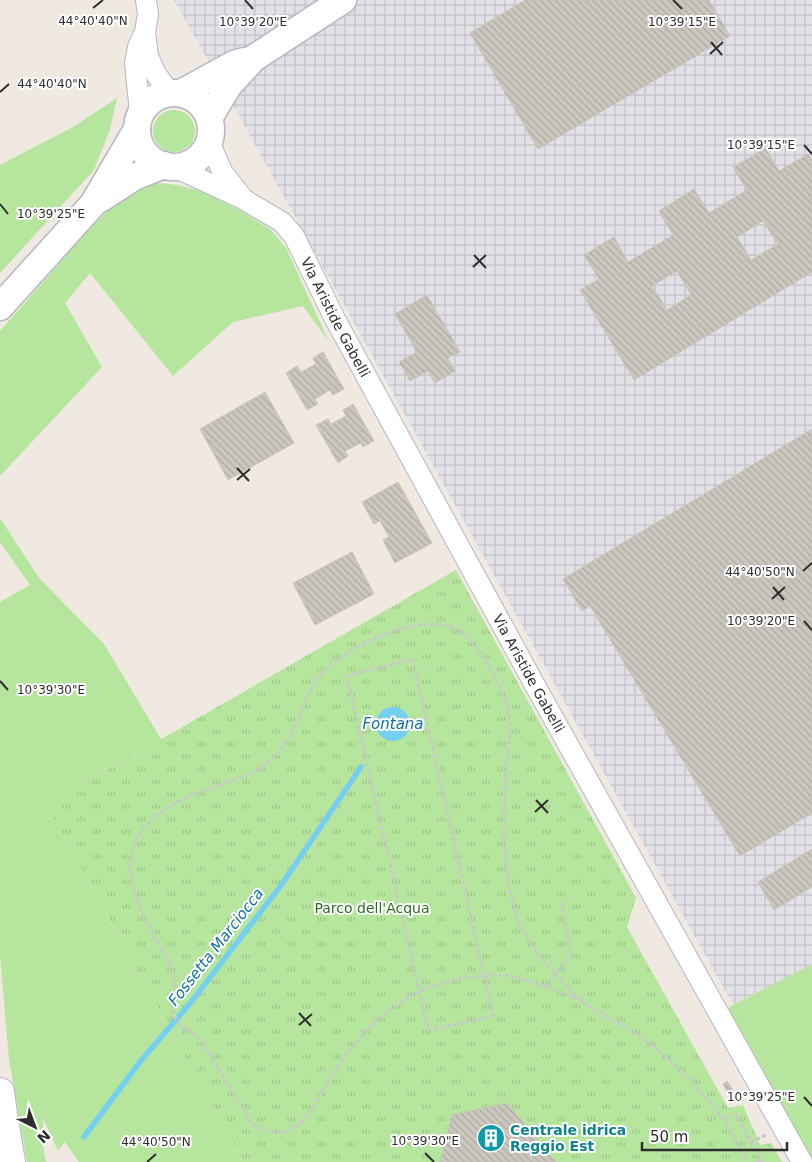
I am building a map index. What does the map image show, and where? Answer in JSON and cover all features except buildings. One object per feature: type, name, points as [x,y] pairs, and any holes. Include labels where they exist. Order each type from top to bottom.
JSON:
[{"type":"main road","points":[[0,1092],[11,1162]]},
{"type":"street","points":[[146,0],[148,14],[146,32],[148,56],[151,65],[156,74],[176,93],[190,96],[198,102],[204,109],[209,130]]},
{"type":"street","points":[[93,204],[134,176],[169,166],[185,165],[195,160],[204,152],[209,130],[229,85],[254,58],[343,0]]},
{"type":"street","points":[[146,32],[138,47],[135,63],[138,141],[144,152],[152,160],[169,166]]},
{"type":"street","points":[[0,308],[93,204],[116,167],[148,103],[158,96],[176,93],[236,64],[254,58]]},
{"type":"street","name":"Via Aristide Gabelli","points":[[209,130],[223,173],[243,199]]},
{"type":"street","name":"Via Aristide Gabelli","points":[[169,166],[243,199],[282,222],[294,236],[344,336],[537,689],[802,1162]]},
{"type":"path","points":[[582,1002],[542,960],[527,940],[519,921],[510,890],[504,852],[506,772],[510,729],[508,708],[489,667],[476,646],[461,631],[440,625],[421,624],[397,630],[370,641],[340,658],[318,677],[293,731],[276,755],[255,771],[169,806],[147,824],[133,848],[131,883],[135,897],[169,963],[174,978],[175,991],[172,1005],[174,1016],[183,1029],[198,1035],[251,1122],[261,1129],[279,1132],[293,1128],[307,1117],[326,1084],[359,1038],[381,1016],[401,1002],[419,992],[458,979],[502,975],[546,987],[582,1002],[637,1034],[674,1064],[699,1090],[722,1118],[748,1162]]},
{"type":"path","points":[[413,661],[484,976],[494,1015],[428,1029],[347,677],[349,675],[413,661]]},
{"type":"path","points":[[546,987],[572,954],[565,928],[562,901]]},
{"type":"path","points":[[722,1118],[736,1114],[761,1161],[756,1162]]},
{"type":"path","points":[[751,1142],[782,1128]]},
{"type":"shaded area","points":[[174,0],[812,0],[812,964],[733,1005]]},
{"type":"green space","points":[[117,98],[110,129],[94,170],[0,273],[0,165],[73,127]]},
{"type":"green space","points":[[178,110],[186,113],[192,119],[195,131],[192,143],[186,149],[170,152],[162,149],[156,143],[153,127],[156,119],[162,113]]},
{"type":"green space","points":[[160,183],[201,191],[241,211],[271,230],[286,248],[329,342],[303,306],[233,322],[173,376],[90,273],[65,303],[102,367],[0,476],[0,331],[93,225],[125,194]]},
{"type":"green space","points":[[0,518],[39,578],[104,644],[161,739],[46,805],[243,1162],[79,1162],[65,1142],[58,1151],[43,1118],[43,1146],[46,1162],[27,1162],[9,1060],[0,954],[0,602],[30,585],[0,542]]},
{"type":"green space","name":"Parco dell'Acqua","points":[[456,570],[636,898],[627,927],[728,1108],[743,1105],[760,1145],[771,1143],[782,1162],[243,1162],[46,805]]},
{"type":"green space","points":[[812,964],[812,1162],[802,1162],[719,1014]]},
{"type":"water","name":"Fontana","points":[[393,707],[405,712],[410,724],[405,736],[393,741],[381,736],[376,724],[381,712]]},
{"type":"waterway","name":"Fossetta Marciocca","points":[[84,1137],[139,1063],[192,1001],[282,884],[361,767]]},
{"type":"place","name":"Centrale idrica Reggio Est","points":[[491,1138]]}]
